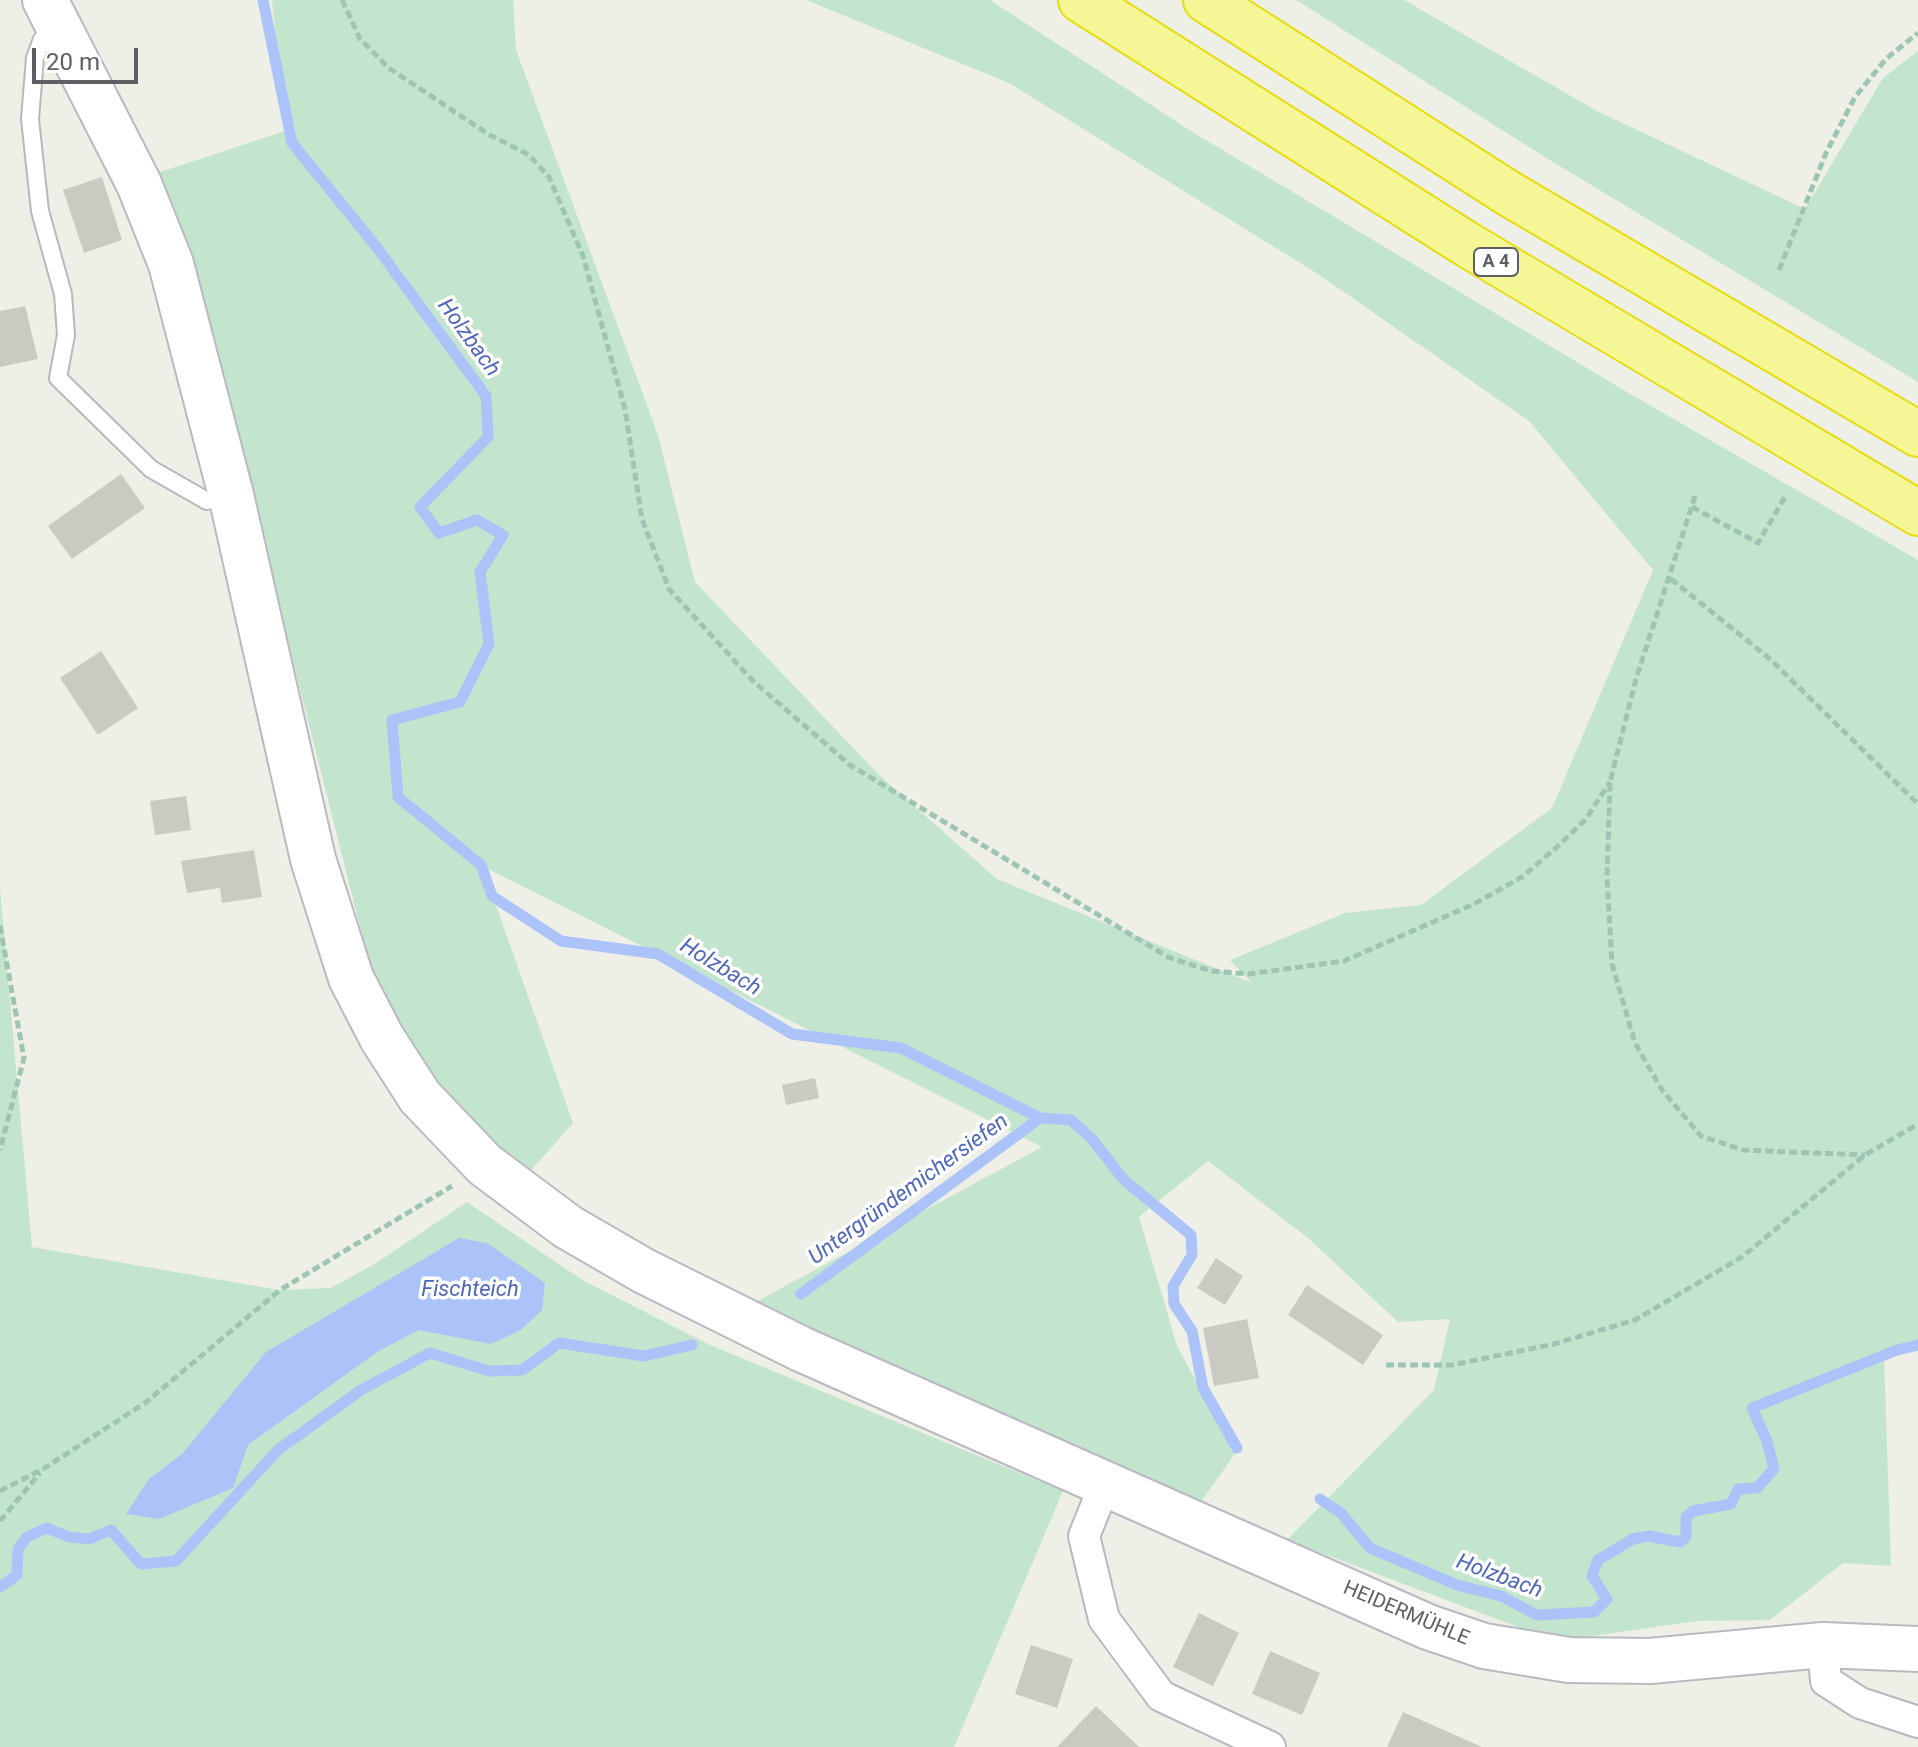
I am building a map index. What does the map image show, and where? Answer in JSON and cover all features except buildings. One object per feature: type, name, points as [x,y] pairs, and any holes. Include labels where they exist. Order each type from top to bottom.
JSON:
[{"type":"highway","name":"A 4","points":[[1081,0],[1468,245],[1918,513]]},
{"type":"highway","points":[[1206,0],[1508,193],[1918,434]]},
{"type":"street","name":"HEIDERMÜHLE","points":[[52,15],[139,184],[171,264],[231,495],[313,859],[351,978],[382,1038],[420,1097],[485,1165],[568,1227],[644,1271],[801,1349],[1428,1627],[1484,1646],[1569,1660],[1650,1661],[1823,1645],[1918,1649]]},
{"type":"street","points":[[1105,1484],[1084,1536],[1104,1619],[1161,1696],[1270,1747]]},
{"type":"street","points":[[1823,1645],[1826,1681],[1860,1703],[1918,1722]]},
{"type":"lane","points":[[52,15],[35,58],[30,119],[40,211],[63,294],[66,335],[58,378],[151,469],[207,501],[231,495]]},
{"type":"path","points":[[342,0],[360,39],[389,68],[488,134],[529,155],[549,177],[583,256],[625,409],[642,519],[669,589],[753,681],[850,765],[1168,957],[1211,971],[1249,974],[1344,961],[1382,947],[1474,904],[1522,877],[1585,820],[1610,782]]},
{"type":"path","points":[[1779,270],[1826,153],[1855,97],[1886,59],[1918,33]]},
{"type":"path","points":[[1695,496],[1671,579],[1636,679],[1610,782],[1607,878],[1612,964],[1635,1043],[1662,1090],[1701,1136],[1743,1150],[1865,1155]]},
{"type":"path","points":[[1692,507],[1758,543],[1785,497]]},
{"type":"path","points":[[1671,579],[1770,659],[1918,804]]},
{"type":"path","points":[[0,926],[24,1058],[0,1150]]},
{"type":"path","points":[[1386,1365],[1452,1365],[1554,1344],[1635,1320],[1742,1257],[1865,1155],[1918,1124]]},
{"type":"path","points":[[0,1491],[43,1469],[145,1403],[280,1290],[485,1165]]},
{"type":"path","points":[[0,1521],[43,1469]]},
{"type":"green space","points":[[272,0],[513,0],[516,50],[658,435],[695,582],[879,775],[997,879],[1252,983],[1230,960],[1345,913],[1421,905],[1552,808],[1653,570],[1529,421],[1318,274],[1009,83],[806,0],[990,0],[1194,133],[1632,395],[1918,560],[1918,1346],[1884,1356],[1891,1566],[1843,1563],[1770,1620],[1697,1621],[1585,1637],[1547,1638],[1287,1540],[1434,1390],[1450,1319],[1398,1322],[1308,1238],[1208,1161],[1139,1217],[1177,1346],[1235,1454],[1200,1503],[803,1328],[754,1303],[1042,1147],[482,866],[573,1123],[526,1176],[448,1100],[404,1038],[374,982],[255,511],[216,341],[160,172],[285,131]]},
{"type":"green space","points":[[1296,0],[1404,0],[1597,111],[1805,209],[1883,78],[1918,51],[1918,382],[1548,159]]},
{"type":"green space","points":[[0,889],[32,1247],[279,1290],[331,1288],[378,1262],[467,1202],[584,1281],[710,1345],[1063,1491],[954,1747],[0,1747]]},
{"type":"water","name":"Fischteich","points":[[459,1238],[487,1243],[545,1283],[542,1310],[521,1330],[491,1344],[419,1330],[377,1352],[248,1445],[233,1488],[159,1519],[126,1514],[149,1479],[182,1454],[266,1352]]},
{"type":"waterway","name":"Holzbach","points":[[263,0],[292,143],[375,245],[486,396],[488,437],[420,507],[439,533],[477,520],[503,535],[480,572],[489,644],[460,702],[392,720],[398,797],[481,865],[492,896],[561,941],[658,954],[792,1034],[901,1048],[1040,1118],[1071,1120],[1092,1139],[1124,1180],[1191,1235],[1192,1255],[1173,1286],[1174,1304],[1192,1331],[1203,1388],[1237,1448]]},
{"type":"waterway","name":"Untergründemichersiefen","points":[[801,1294],[1040,1118]]},
{"type":"waterway","name":"Untergründemichersiefen","points":[[0,1587],[17,1575],[18,1549],[27,1537],[47,1528],[69,1537],[89,1539],[111,1530],[141,1564],[176,1561],[278,1450],[361,1390],[430,1353],[489,1371],[522,1370],[559,1343],[644,1356],[692,1345]]},
{"type":"waterway","name":"Holzbach","points":[[1320,1499],[1341,1513],[1370,1548],[1457,1585],[1501,1596],[1537,1615],[1594,1612],[1607,1599],[1592,1576],[1598,1560],[1633,1539],[1649,1536],[1680,1542],[1686,1537],[1686,1517],[1693,1511],[1731,1504],[1738,1489],[1757,1488],[1774,1469],[1767,1441],[1752,1408],[1897,1350],[1918,1345]]}]
